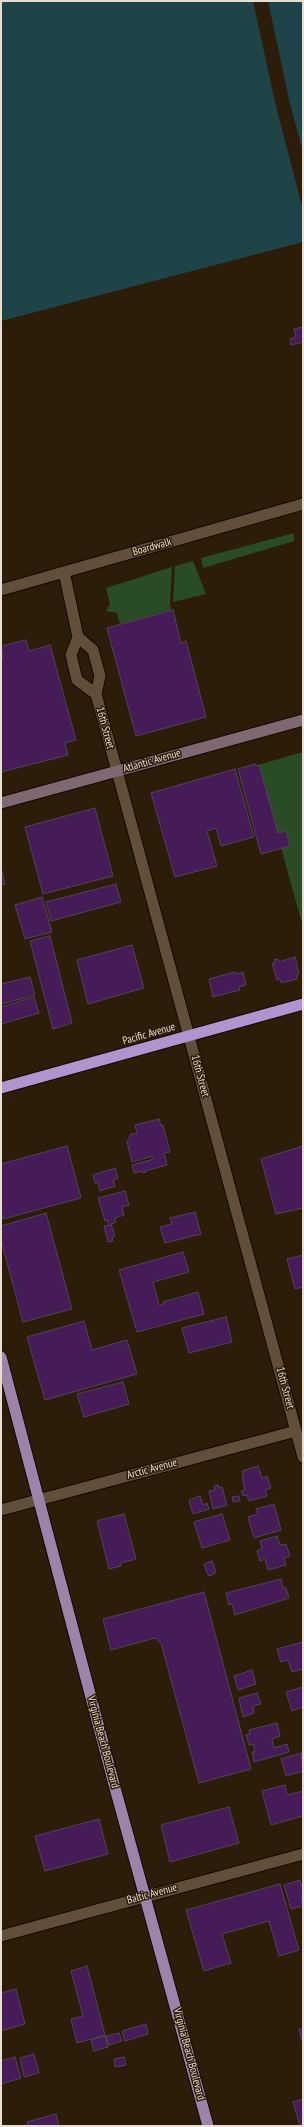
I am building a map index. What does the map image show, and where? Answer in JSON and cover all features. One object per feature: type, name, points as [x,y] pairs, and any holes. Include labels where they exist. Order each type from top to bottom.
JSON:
[{"type":"highway","name":"Pacific Avenue","points":[[1,1088],[303,1004]]},
{"type":"main road","name":"Atlantic Avenue","points":[[1,803],[303,720]]},
{"type":"main road","name":"Virginia Beach Boulevard","points":[[1,1357],[208,2126]]},
{"type":"street","name":"Boardwalk","points":[[1,590],[303,504]]},
{"type":"street","name":"16th Street","points":[[64,572],[78,637],[72,655],[77,680],[96,694]]},
{"type":"street","name":"16th Street","points":[[78,637],[93,650],[100,676],[96,694],[189,1036],[300,1430],[303,1457]]},
{"type":"street","name":"Arctic Avenue","points":[[1,1510],[300,1430]]},
{"type":"street","name":"Baltic Avenue","points":[[1,1936],[303,1854]]},
{"type":"green space","points":[[294,533],[294,541],[203,568],[201,558]]},
{"type":"green space","points":[[193,561],[206,594],[173,602],[175,566]]},
{"type":"green space","points":[[172,567],[171,610],[120,624],[117,613],[106,611],[110,604],[106,588]]},
{"type":"green space","points":[[303,752],[303,927],[258,765]]},
{"type":"water","points":[[1,1],[303,1],[303,242],[1,321]]},
{"type":"pier","points":[[253,1],[268,1],[290,104],[303,152],[303,210],[275,102]]},
{"type":"building","points":[[303,327],[303,342],[291,345],[290,339],[296,337],[294,329]]},
{"type":"building","points":[[173,610],[181,643],[186,641],[206,717],[136,736],[107,628]]},
{"type":"building","points":[[26,640],[29,651],[50,645],[76,740],[65,743],[68,755],[1,772],[1,660],[3,659],[1,646]]},
{"type":"building","points":[[255,764],[256,766],[259,765],[278,833],[286,831],[290,846],[261,854],[238,769]]},
{"type":"building","points":[[235,769],[254,837],[221,846],[216,828],[207,831],[217,866],[175,877],[151,793]]},
{"type":"building","points":[[95,808],[113,876],[43,894],[25,827]]},
{"type":"building","points":[[1,868],[5,884],[1,885]]},
{"type":"building","points":[[116,884],[121,902],[51,921],[46,902]]},
{"type":"building","points":[[42,897],[52,932],[25,939],[15,905]]},
{"type":"building","points":[[50,936],[72,1023],[53,1029],[30,941]]},
{"type":"building","points":[[132,945],[144,988],[88,1004],[77,960]]},
{"type":"building","points":[[295,957],[299,974],[296,975],[297,979],[281,983],[280,979],[277,980],[272,963],[275,963],[274,960],[278,959],[279,962]]},
{"type":"building","points":[[235,972],[236,974],[243,972],[246,985],[239,987],[240,990],[213,997],[209,979]]},
{"type":"building","points":[[30,977],[35,995],[1,1004],[1,984]]},
{"type":"building","points":[[34,997],[39,1013],[1,1024],[1,1007]]},
{"type":"building","points":[[159,1119],[161,1126],[163,1125],[170,1152],[164,1153],[167,1165],[145,1171],[146,1172],[143,1173],[142,1171],[134,1173],[132,1165],[154,1159],[153,1156],[132,1162],[127,1142],[131,1134],[137,1133],[135,1125]]},
{"type":"building","points":[[67,1146],[81,1198],[3,1219],[1,1211],[1,1164]]},
{"type":"building","points":[[303,1146],[303,1208],[276,1214],[261,1159]]},
{"type":"building","points":[[115,1168],[118,1178],[113,1180],[115,1186],[100,1191],[98,1182],[95,1183],[93,1175]]},
{"type":"building","points":[[125,1191],[129,1205],[122,1207],[124,1215],[115,1218],[116,1222],[111,1224],[115,1236],[112,1237],[113,1241],[108,1242],[104,1226],[109,1225],[107,1220],[105,1221],[98,1198]]},
{"type":"building","points":[[195,1212],[201,1234],[165,1243],[160,1227],[172,1224],[170,1218]]},
{"type":"building","points":[[46,1213],[72,1309],[23,1322],[1,1240],[1,1226]]},
{"type":"building","points":[[183,1252],[189,1272],[153,1282],[159,1305],[163,1304],[163,1302],[198,1292],[204,1314],[137,1332],[119,1270]]},
{"type":"building","points":[[303,1255],[303,1287],[295,1289],[287,1259]]},
{"type":"building","points":[[226,1317],[232,1342],[189,1353],[182,1328]]},
{"type":"building","points":[[84,1321],[92,1350],[127,1340],[137,1374],[45,1400],[27,1337]]},
{"type":"building","points":[[123,1382],[129,1404],[84,1417],[77,1394]]},
{"type":"building","points":[[258,1466],[262,1478],[267,1476],[271,1488],[265,1490],[267,1496],[249,1501],[247,1495],[243,1496],[241,1491],[245,1490],[242,1471]]},
{"type":"building","points":[[218,1485],[219,1488],[222,1487],[227,1505],[213,1509],[209,1491],[215,1490],[214,1486]]},
{"type":"building","points":[[200,1496],[203,1505],[207,1503],[209,1509],[193,1514],[189,1500]]},
{"type":"building","points":[[239,1496],[240,1501],[233,1502],[232,1497]]},
{"type":"building","points":[[274,1504],[281,1530],[254,1538],[248,1517],[258,1514],[256,1509]]},
{"type":"building","points":[[124,1514],[136,1559],[120,1563],[121,1566],[109,1569],[97,1521]]},
{"type":"building","points":[[222,1514],[230,1540],[202,1548],[194,1522]]},
{"type":"building","points":[[277,1536],[280,1545],[286,1544],[290,1556],[284,1558],[286,1565],[268,1570],[265,1559],[260,1561],[257,1551],[262,1549],[260,1541]]},
{"type":"building","points":[[212,1561],[216,1572],[210,1576],[208,1575],[204,1564]]},
{"type":"building","points":[[281,1579],[283,1588],[286,1588],[289,1598],[235,1615],[232,1604],[229,1605],[226,1593]]},
{"type":"building","points":[[204,1592],[251,1769],[199,1783],[161,1643],[155,1638],[111,1650],[103,1619]]},
{"type":"building","points":[[303,1642],[303,1669],[292,1672],[288,1660],[281,1662],[277,1649]]},
{"type":"building","points":[[252,1670],[256,1684],[238,1690],[234,1676]]},
{"type":"building","points":[[303,1687],[303,1707],[292,1711],[286,1692]]},
{"type":"building","points":[[257,1693],[261,1704],[253,1706],[254,1713],[243,1717],[239,1698]]},
{"type":"building","points":[[277,1723],[280,1736],[272,1739],[274,1748],[287,1744],[289,1752],[254,1762],[252,1752],[255,1752],[253,1744],[249,1745],[246,1735],[250,1734],[249,1730]]},
{"type":"building","points":[[301,1753],[303,1771],[286,1776],[281,1759]]},
{"type":"building","points":[[285,1785],[287,1795],[303,1791],[303,1816],[271,1825],[262,1791]]},
{"type":"building","points":[[229,1807],[239,1843],[170,1862],[161,1825]]},
{"type":"building","points":[[99,1819],[108,1854],[45,1871],[35,1836]]},
{"type":"building","points":[[300,1880],[303,1890],[303,1894],[301,1895],[303,1906],[291,1909],[284,1885]]},
{"type":"building","points":[[280,1884],[299,1950],[279,1956],[269,1921],[222,1934],[231,1963],[204,1971],[186,1910]]},
{"type":"building","points":[[87,1966],[105,2035],[77,2043],[71,2019],[83,2016],[71,1971]]},
{"type":"building","points":[[16,1989],[25,2024],[1,2031],[1,1993]]},
{"type":"building","points":[[146,2024],[148,2034],[125,2041],[122,2031]]},
{"type":"building","points":[[303,2028],[303,2045],[299,2029]]},
{"type":"building","points":[[119,2033],[122,2041],[109,2045],[106,2036]]},
{"type":"building","points":[[105,2036],[108,2047],[94,2051],[91,2040]]},
{"type":"building","points":[[34,2054],[39,2073],[24,2077],[20,2058]]},
{"type":"building","points":[[15,2057],[21,2078],[1,2084],[1,2061]]},
{"type":"building","points":[[124,2057],[126,2065],[115,2067],[114,2059]]},
{"type":"building","points":[[303,2099],[303,2126],[300,2126],[293,2102]]},
{"type":"building","points":[[56,2114],[59,2126],[28,2126],[27,2122]]}]
